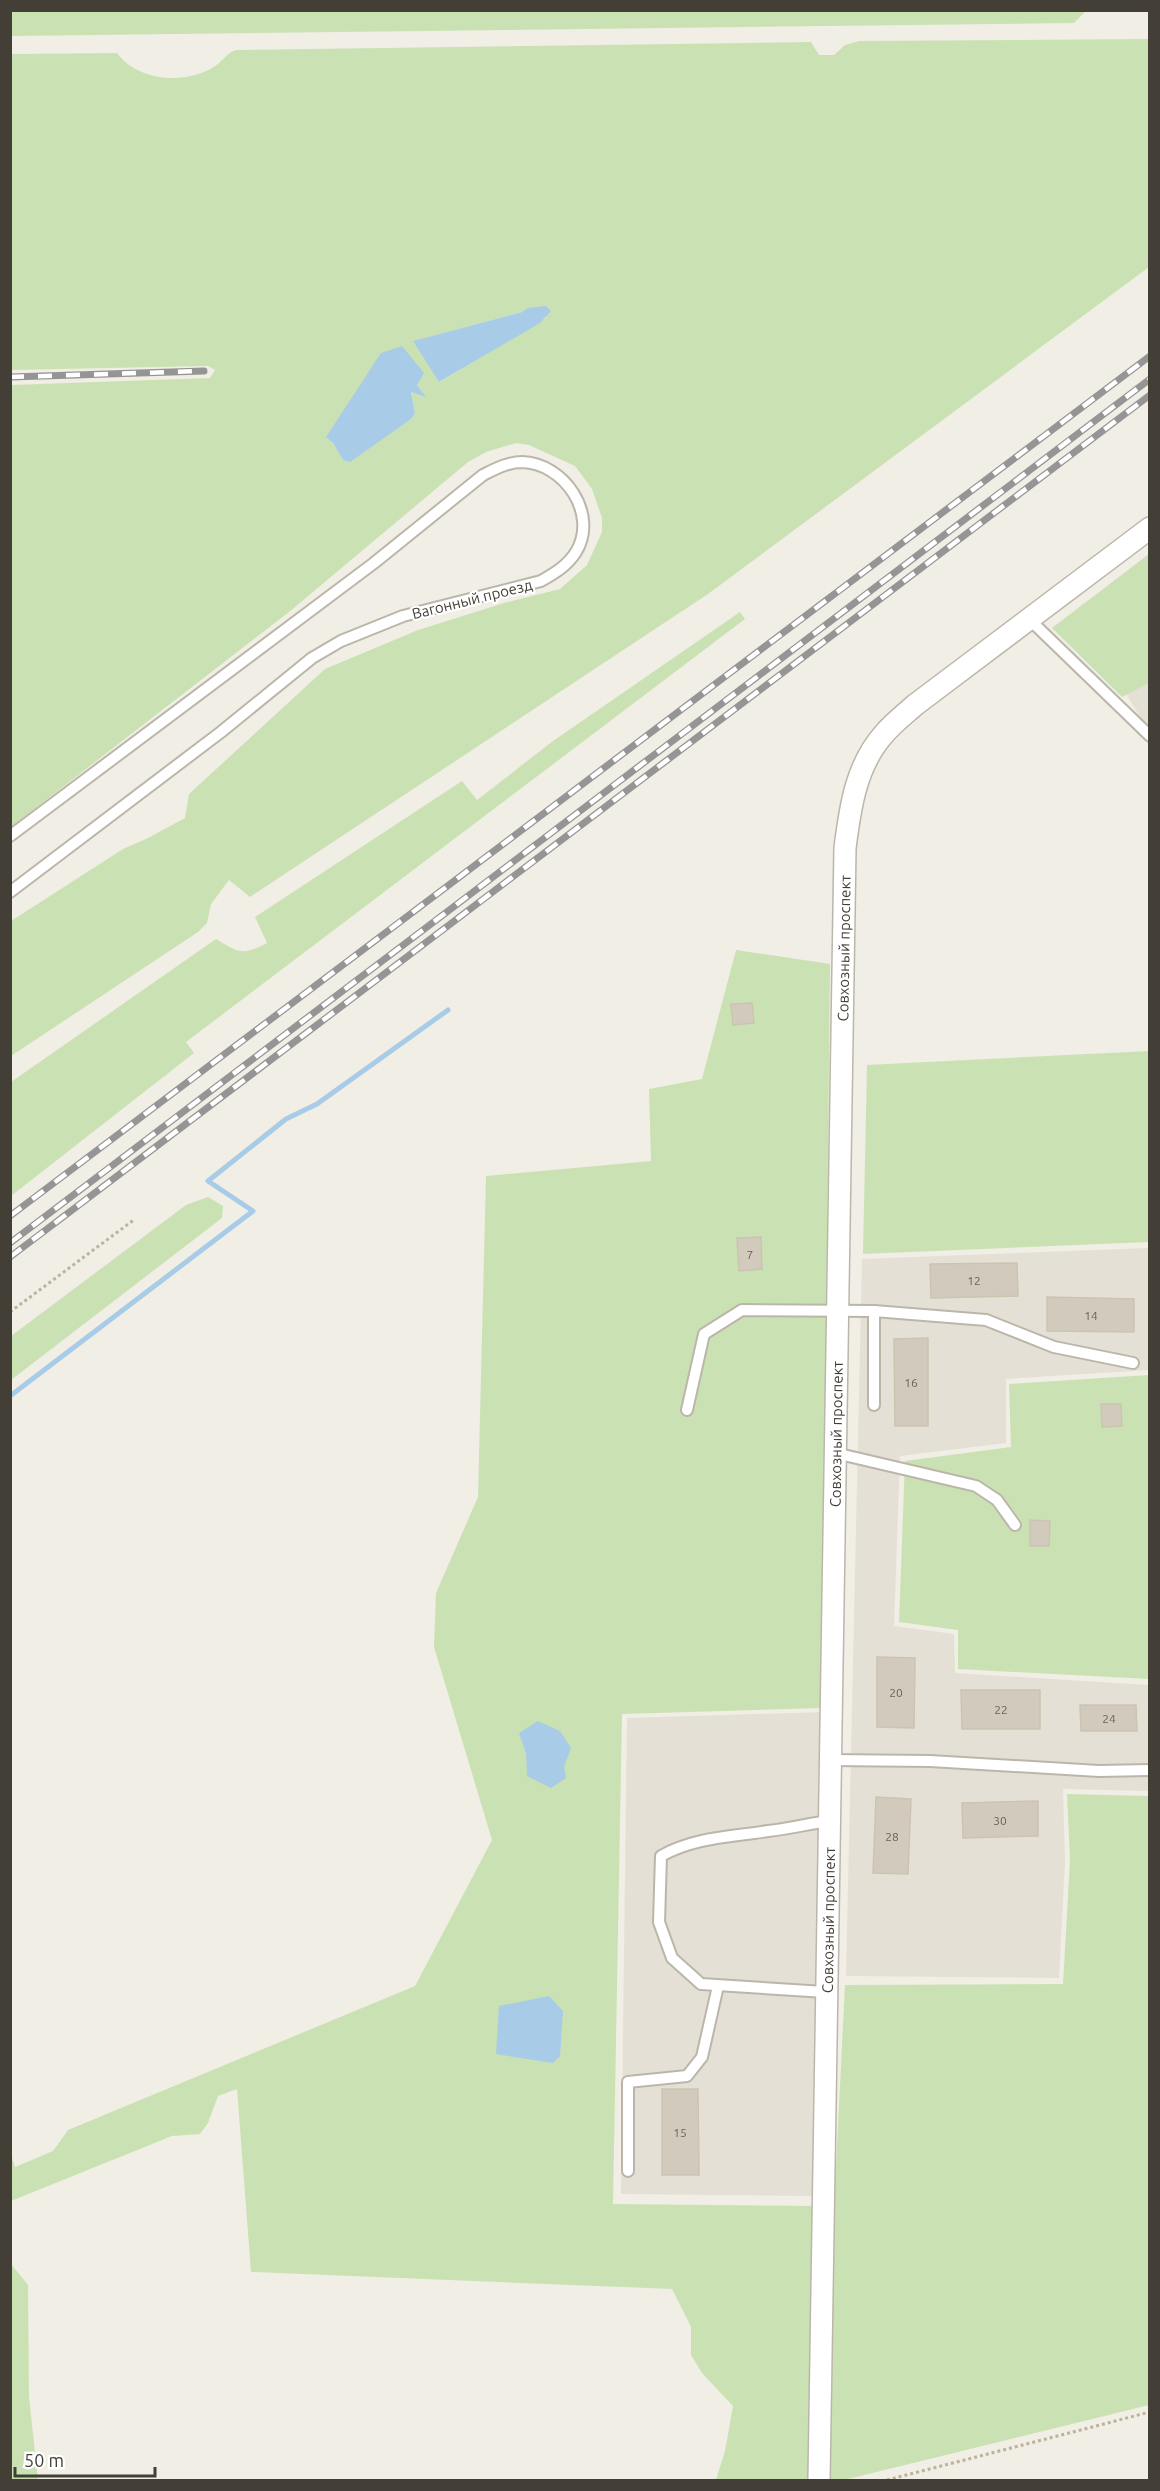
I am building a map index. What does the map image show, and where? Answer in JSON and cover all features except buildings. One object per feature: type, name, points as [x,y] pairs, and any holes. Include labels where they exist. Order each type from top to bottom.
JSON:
[{"type":"street","name":"Совхозный проспект","points":[[819,2481],[844,848],[851,805],[863,765],[883,735],[915,705],[1149,528]]},
{"type":"lane","name":"Вагонный проезд","points":[[10,836],[374,562],[483,474],[504,465],[522,462],[543,466],[562,479],[574,492],[581,507],[582,529],[577,551],[561,570],[541,581],[403,616],[370,627],[331,646],[312,658],[221,732],[10,892]]},
{"type":"lane","points":[[1029,619],[1149,736]]},
{"type":"lane","points":[[687,1410],[704,1334],[742,1310],[874,1311],[986,1320],[1053,1347],[1132,1363]]},
{"type":"lane","points":[[874,1311],[874,1405]]},
{"type":"lane","points":[[835,1453],[976,1486],[997,1500],[1015,1525]]},
{"type":"lane","points":[[829,1760],[930,1761],[1099,1771],[1149,1770]]},
{"type":"lane","points":[[825,1992],[701,1984],[672,1958],[659,1922],[661,1856],[675,1848],[725,1835],[767,1832],[828,1821]]},
{"type":"lane","points":[[628,2171],[628,2082],[687,2076],[702,2057],[718,1986]]},
{"type":"path","points":[[10,1312],[135,1219]]},
{"type":"path","points":[[887,2481],[1149,2412]]},
{"type":"shaded area","points":[[1149,658],[1149,731],[1115,676]]},
{"type":"shaded area","points":[[1149,1248],[1149,1370],[1006,1379],[1006,1443],[900,1456],[894,1626],[954,1634],[955,1673],[1149,1685],[1149,1791],[1063,1789],[1065,1862],[1059,1978],[846,1976],[862,1259]]},
{"type":"shaded area","points":[[824,1712],[816,2196],[621,2194],[627,1718]]},
{"type":"green space","points":[[10,11],[1086,11],[1074,23],[11,36]]},
{"type":"green space","points":[[1149,39],[1149,267],[708,594],[250,897],[229,880],[211,904],[207,923],[198,932],[11,1056],[11,921],[123,849],[185,818],[189,794],[325,669],[418,630],[504,603],[560,589],[587,565],[602,532],[602,518],[592,489],[575,466],[529,445],[516,443],[486,452],[468,462],[289,612],[11,827],[11,385],[210,378],[215,370],[208,366],[11,370],[11,54],[117,53],[126,63],[138,70],[164,78],[179,78],[206,71],[236,50],[811,42],[819,55],[834,55],[845,45],[859,41]],"holes":[[[522,312],[547,317],[440,382],[414,341]],[[417,385],[425,396],[411,392],[415,413],[411,419],[343,460],[333,443]]]},
{"type":"green space","points":[[1149,554],[1149,683],[1122,697],[1052,628]]},
{"type":"green space","points":[[740,612],[745,619],[186,1042],[194,1053],[11,1196],[11,1082],[216,939],[241,951],[252,950],[267,943],[255,917],[462,781],[477,800],[553,741]]},
{"type":"green space","points":[[736,950],[830,964],[822,1708],[622,1714],[613,2204],[818,2206],[812,2480],[716,2480],[725,2451],[733,2406],[702,2373],[691,2355],[691,2327],[672,2289],[251,2272],[237,2089],[218,2096],[208,2123],[200,2134],[172,2136],[11,2201],[10,2151],[15,2167],[53,2151],[68,2130],[415,1986],[492,1840],[434,1647],[436,1593],[478,1497],[486,1176],[651,1161],[649,1089],[702,1079]]},
{"type":"green space","points":[[1149,1051],[1149,1242],[863,1254],[867,1065]]},
{"type":"green space","points":[[208,1197],[223,1206],[222,1218],[11,1380],[11,1336],[186,1205]]},
{"type":"green space","points":[[1149,1375],[1149,1679],[958,1669],[958,1630],[899,1622],[905,1461],[1011,1447],[1009,1384]]},
{"type":"green space","points":[[1067,1794],[1149,1796],[1149,2405],[844,2480],[830,2480],[834,2206],[845,1985],[1063,1984],[1070,1860]]},
{"type":"green space","points":[[11,2264],[28,2285],[29,2397],[38,2480],[11,2480]]},
{"type":"water","points":[[546,306],[551,311],[540,323],[439,382],[413,341],[522,312],[528,308]]},
{"type":"water","points":[[402,346],[424,373],[417,385],[426,397],[411,392],[415,413],[411,419],[350,462],[343,460],[333,443],[326,437],[381,353]]},
{"type":"water","points":[[538,1721],[560,1731],[571,1748],[564,1767],[566,1778],[551,1788],[527,1776],[526,1753],[519,1733]]},
{"type":"water","points":[[549,1996],[563,2011],[560,2056],[553,2063],[496,2054],[499,2006]]},
{"type":"waterway","points":[[10,1396],[253,1211],[208,1181],[286,1119],[317,1104],[448,1010]]},
{"type":"railway","points":[[10,1216],[1150,356]]},
{"type":"railway","points":[[10,377],[204,371]]},
{"type":"railway","points":[[10,1243],[1150,379]]},
{"type":"railway","points":[[10,1257],[1150,395]]}]
